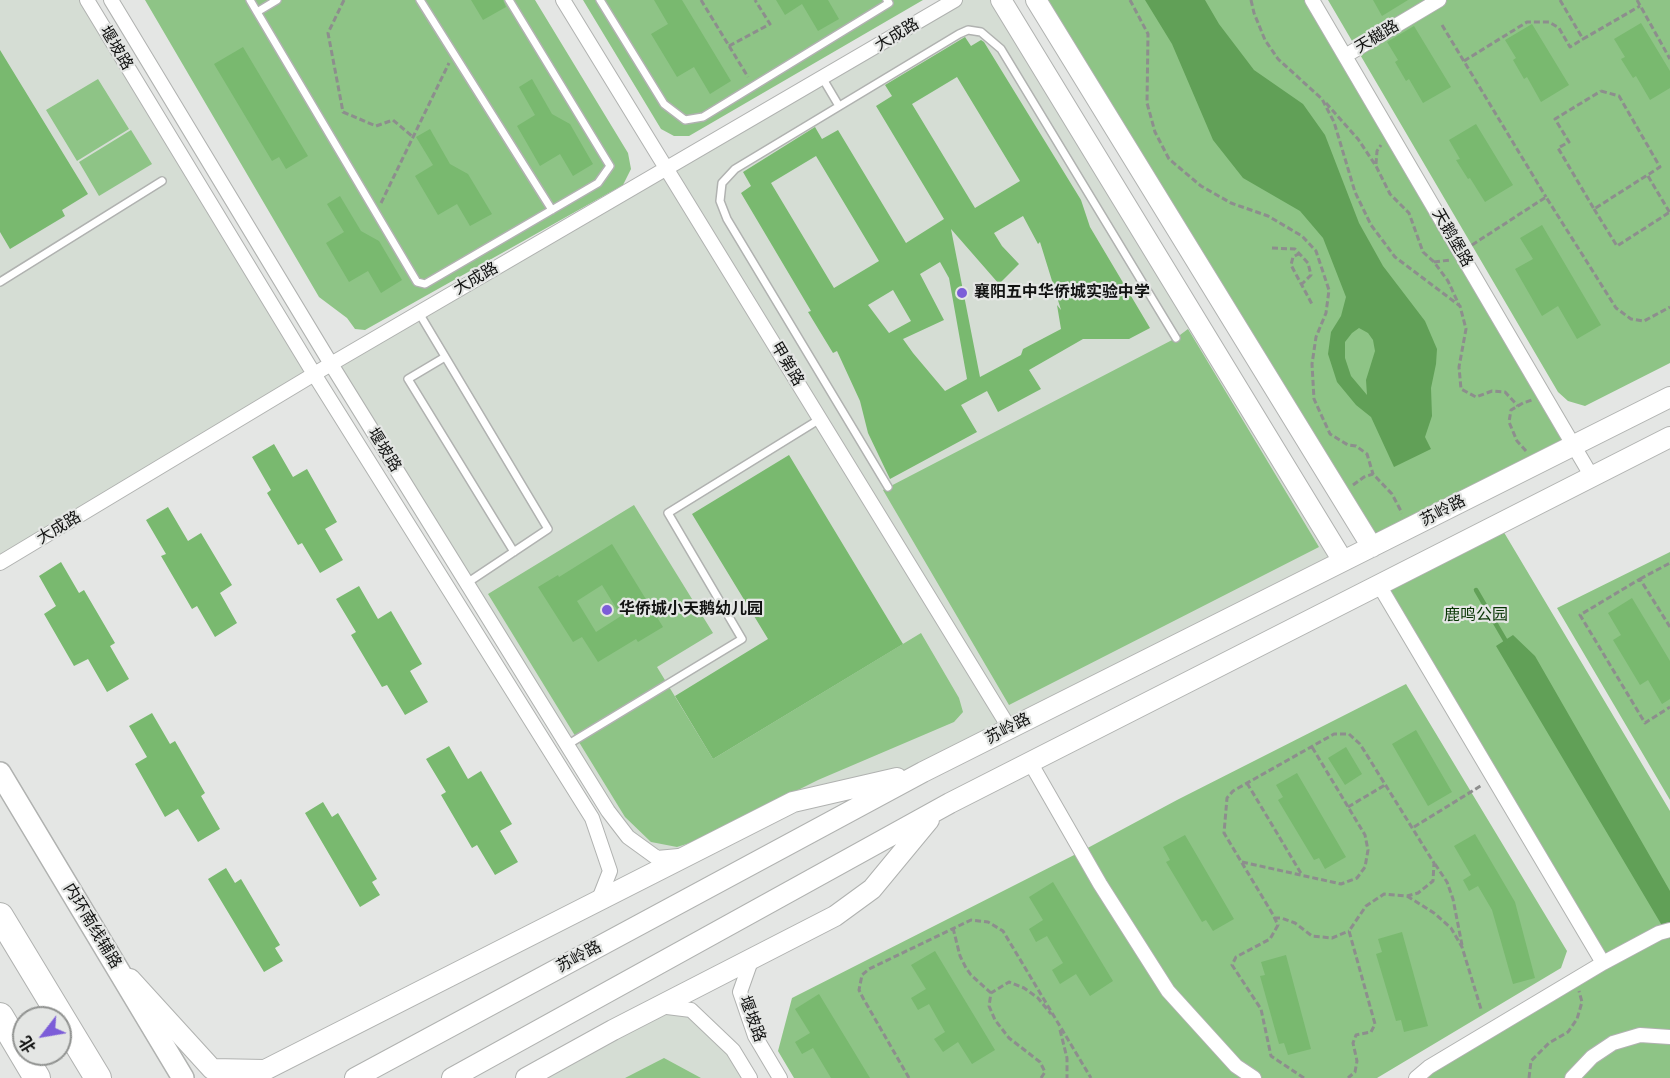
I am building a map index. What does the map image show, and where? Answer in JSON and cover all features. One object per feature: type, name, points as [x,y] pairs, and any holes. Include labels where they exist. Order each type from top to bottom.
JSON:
[{"type":"highway","points":[[0,916],[98,1078]]},
{"type":"highway","points":[[0,1016],[37,1078]]},
{"type":"main road","points":[[1001,0],[1343,561]]},
{"type":"main road","points":[[1036,0],[1372,547]]},
{"type":"main road","name":"苏岭路","points":[[355,1078],[923,772],[1670,397]]},
{"type":"main road","points":[[452,1078],[950,803],[1670,437]]},
{"type":"main road","points":[[111,958],[212,1069],[260,1074],[793,802],[923,772]]},
{"type":"main road","name":"内环南线辅路","points":[[0,773],[183,1078]]},
{"type":"main road","points":[[526,1078],[659,1006],[835,916],[872,889],[931,817],[950,803]]},
{"type":"street","name":"堰坡路","points":[[87,0],[314,374],[592,818],[610,871],[599,899]]},
{"type":"street","name":"堰坡路","points":[[111,0],[331,364],[608,811],[628,837],[657,858],[690,855]]},
{"type":"street","name":"甲第路","points":[[563,0],[1010,729]]},
{"type":"street","name":"大成路","points":[[0,563],[314,374],[955,0]]},
{"type":"street","name":"天鹅堡路","points":[[1312,0],[1592,477]]},
{"type":"street","name":"天樾路","points":[[1345,57],[1439,0]]},
{"type":"street","points":[[1379,585],[1604,963]]},
{"type":"street","points":[[1030,762],[1100,884],[1168,991],[1236,1066],[1254,1078]]},
{"type":"street","points":[[1416,1078],[1429,1067],[1604,963],[1659,933],[1670,930]]},
{"type":"street","name":"堰坡路","points":[[752,958],[740,992],[755,1036],[780,1078]]},
{"type":"street","name":"堰坡路","points":[[659,1006],[691,1010],[733,1050],[750,1078]]},
{"type":"street","points":[[1572,1078],[1592,1057],[1613,1043],[1641,1035],[1670,1037]]},
{"type":"lane","points":[[250,0],[417,282],[425,284],[598,183],[610,166],[509,0]]},
{"type":"lane","points":[[257,12],[277,0]]},
{"type":"lane","points":[[420,0],[552,210]]},
{"type":"lane","points":[[600,0],[664,104],[685,120],[703,117],[889,3],[887,0]]},
{"type":"lane","points":[[888,487],[727,219],[720,201],[722,183],[735,169],[959,34],[968,30],[981,32],[1002,49],[1176,338]]},
{"type":"lane","points":[[823,79],[839,106]]},
{"type":"lane","points":[[0,282],[162,182]]},
{"type":"lane","points":[[419,313],[548,530],[467,582]]},
{"type":"lane","points":[[445,357],[408,379],[514,552]]},
{"type":"lane","points":[[567,745],[742,639],[668,513],[820,419]]},
{"type":"path","points":[[344,0],[328,33],[343,112],[376,126],[393,120],[413,137]]},
{"type":"path","points":[[701,0],[753,86]]},
{"type":"path","points":[[729,46],[770,24],[755,0]]},
{"type":"path","points":[[1130,0],[1148,34],[1147,103],[1155,132],[1169,159],[1201,186],[1231,203],[1268,216],[1302,236],[1316,251],[1329,290],[1326,313],[1316,337],[1312,364],[1314,399],[1330,434],[1348,445],[1356,446],[1367,454],[1373,474],[1392,494],[1410,528]]},
{"type":"path","points":[[1251,0],[1264,40],[1278,59],[1322,99],[1358,139],[1376,166],[1390,194],[1409,213],[1423,252],[1434,262],[1448,281],[1460,306],[1466,329],[1459,367],[1461,389],[1476,397],[1492,392],[1505,393],[1518,406]]},
{"type":"path","points":[[1560,0],[1583,39]]},
{"type":"path","points":[[1637,0],[1670,59]]},
{"type":"path","points":[[1464,61],[1527,22],[1549,22],[1559,28],[1570,47],[1640,6]]},
{"type":"path","points":[[1442,25],[1616,308],[1631,319],[1644,321],[1670,307]]},
{"type":"path","points":[[376,213],[454,54]]},
{"type":"path","points":[[1594,209],[1647,175],[1660,167],[1619,96],[1601,92],[1556,119],[1569,142],[1558,148],[1594,209],[1617,246],[1670,213],[1647,175]]},
{"type":"path","points":[[1322,99],[1334,122],[1355,192],[1371,225],[1395,257],[1460,306]]},
{"type":"path","points":[[1376,166],[1377,151],[1391,135]]},
{"type":"path","points":[[1461,253],[1546,197]]},
{"type":"path","points":[[1272,248],[1295,249],[1308,263],[1311,275],[1301,285]]},
{"type":"path","points":[[1300,253],[1293,257],[1291,265],[1313,306]]},
{"type":"path","points":[[1536,464],[1517,441],[1509,422],[1512,411],[1523,403],[1538,399],[1550,405]]},
{"type":"path","points":[[1347,506],[1353,485],[1373,474]]},
{"type":"path","points":[[1670,563],[1580,615],[1645,723],[1670,707]]},
{"type":"path","points":[[1640,579],[1670,627]]},
{"type":"path","points":[[1304,1078],[1271,1056],[1261,1009],[1232,965],[1236,957],[1270,939],[1278,925],[1224,832],[1227,798],[1233,791],[1334,734],[1349,734],[1360,744],[1447,882],[1453,899],[1462,947],[1480,1009]]},
{"type":"path","points":[[1242,862],[1341,884],[1357,878],[1365,867],[1368,850],[1365,835],[1312,747]]},
{"type":"path","points":[[1414,827],[1494,778]]},
{"type":"path","points":[[1247,783],[1302,875]]},
{"type":"path","points":[[1348,807],[1386,784]]},
{"type":"path","points":[[1275,918],[1294,923],[1312,936],[1332,938],[1349,931],[1366,906],[1384,894],[1407,896],[1418,893],[1433,881],[1434,863]]},
{"type":"path","points":[[1407,896],[1434,913],[1450,928],[1462,947]]},
{"type":"path","points":[[909,1078],[859,990],[862,975],[869,969],[971,920],[988,922],[1003,931],[1091,1078]]},
{"type":"path","points":[[953,928],[960,956],[970,975],[991,993]]},
{"type":"path","points":[[1348,1078],[1355,1072],[1357,1061],[1353,1043],[1356,1035],[1371,1032],[1375,1024],[1349,931]]},
{"type":"path","points":[[1528,1078],[1531,1061],[1549,1043],[1568,1032],[1577,1019],[1582,1002],[1575,980]]},
{"type":"path","points":[[1041,1078],[1045,1072],[1040,1062],[1009,1038],[995,1020],[989,1006],[991,993],[1009,982],[1024,988],[1038,998],[1058,1023],[1067,1058],[1067,1078]]},
{"type":"shaded area","points":[[0,0],[87,0],[314,374],[0,563]]},
{"type":"shaded area","points":[[955,0],[1001,0],[1343,561],[923,772],[793,802],[690,855],[657,858],[628,837],[331,364]]},
{"type":"shaded area","points":[[1145,0],[1205,0],[1219,24],[1254,70],[1303,104],[1325,135],[1359,223],[1383,266],[1425,321],[1437,349],[1431,388],[1432,416],[1425,437],[1431,449],[1394,467],[1371,417],[1356,405],[1337,382],[1328,354],[1331,332],[1341,316],[1346,297],[1323,238],[1300,211],[1243,178],[1213,140],[1172,44]],"holes":[[[1359,328],[1368,333],[1373,340],[1375,351],[1366,380],[1367,395],[1351,376],[1345,358],[1345,342]]]},
{"type":"shaded area","points":[[1513,635],[1535,656],[1670,891],[1670,939],[1496,646]]},
{"type":"shaded area","points":[[659,1006],[691,1010],[750,1078],[526,1078]]},
{"type":"green space","points":[[145,0],[535,0],[628,153],[631,169],[623,185],[365,330],[355,329],[347,318],[319,297]]},
{"type":"green space","points":[[583,0],[923,0],[689,136],[674,136],[661,129]]},
{"type":"green space","points":[[1036,0],[1312,0],[1574,445],[1372,547]]},
{"type":"green space","points":[[1328,0],[1670,0],[1670,363],[1585,406],[1568,401],[1558,392]]},
{"type":"green space","points":[[98,79],[129,129],[77,161],[46,110]]},
{"type":"green space","points":[[131,130],[152,164],[99,196],[79,162]]},
{"type":"green space","points":[[1188,329],[1319,547],[1009,705],[883,490],[1176,338]]},
{"type":"green space","points":[[634,505],[713,633],[657,667],[713,759],[921,633],[959,698],[963,712],[954,722],[818,780],[696,841],[677,847],[651,842],[625,817],[488,594]]},
{"type":"green space","name":"鹿鸣公园","points":[[1499,524],[1670,811],[1670,1078],[1416,1078],[1603,963],[1379,585]]},
{"type":"green space","points":[[1670,552],[1670,800],[1557,608]]},
{"type":"green space","points":[[1406,684],[1567,951],[1561,968],[1377,1078],[794,1078],[778,1051],[792,998]]},
{"type":"green space","points":[[664,1058],[701,1078],[625,1078]]},
{"type":"building","points":[[471,0],[503,0],[506,7],[483,20]]},
{"type":"building","points":[[654,0],[682,0],[731,81],[710,94],[694,67],[677,77],[651,34],[668,24]]},
{"type":"building","points":[[776,0],[828,0],[839,19],[818,31],[802,4],[785,15]]},
{"type":"building","points":[[1373,0],[1408,0],[1382,16]]},
{"type":"building","points":[[1641,23],[1670,71],[1670,88],[1650,100],[1636,76],[1633,78],[1621,59],[1625,57],[1614,39]]},
{"type":"building","points":[[1532,24],[1569,85],[1541,102],[1527,77],[1524,79],[1513,60],[1516,58],[1505,40]]},
{"type":"building","points":[[1414,26],[1451,87],[1423,103],[1409,79],[1406,81],[1395,62],[1398,60],[1387,42]]},
{"type":"building","points":[[965,37],[971,46],[981,40],[984,42],[1081,200],[1090,227],[1150,328],[1129,339],[1083,339],[1029,370],[1041,389],[998,412],[987,391],[961,405],[977,432],[890,479],[868,433],[860,401],[837,351],[833,353],[808,312],[811,311],[741,193],[751,186],[743,172],[815,127],[822,139],[838,130],[906,243],[944,219],[876,106],[892,96],[885,85]],"holes":[[[957,77],[1020,181],[975,208],[912,104]],[[816,156],[879,261],[834,288],[771,183]],[[1023,216],[1038,244],[1040,242],[1061,310],[1057,305],[1061,329],[1023,349],[1021,355],[980,377],[951,229],[999,284],[1019,264],[1002,246],[994,233]],[[940,262],[949,278],[967,379],[945,391],[903,339],[944,320],[920,274]],[[893,290],[911,321],[889,333],[868,305]]]},
{"type":"building","points":[[243,47],[308,156],[286,169],[279,157],[272,161],[214,64]]},
{"type":"building","points":[[0,50],[88,194],[62,210],[65,216],[10,249],[0,232]]},
{"type":"building","points":[[532,79],[552,114],[570,124],[593,164],[573,176],[560,154],[540,166],[517,126],[535,115],[519,87]]},
{"type":"building","points":[[1476,124],[1513,185],[1485,202],[1456,160],[1460,159],[1449,140]]},
{"type":"building","points":[[430,129],[450,164],[468,174],[492,214],[470,226],[457,204],[438,215],[415,176],[433,165],[416,137]]},
{"type":"building","points":[[340,196],[361,231],[379,241],[402,280],[381,293],[368,271],[349,282],[326,243],[344,232],[327,204]]},
{"type":"building","points":[[1542,225],[1601,325],[1577,339],[1558,306],[1542,316],[1515,269],[1533,259],[1520,238]]},
{"type":"building","points":[[274,444],[293,477],[307,469],[337,522],[325,529],[343,560],[320,573],[302,543],[298,545],[267,493],[271,490],[252,457]]},
{"type":"building","points":[[789,455],[903,644],[713,759],[675,696],[768,639],[692,514]]},
{"type":"building","points":[[168,507],[188,541],[201,533],[232,585],[220,593],[237,623],[215,637],[197,606],[192,609],[161,556],[166,554],[146,520]]},
{"type":"building","points":[[612,544],[663,627],[638,642],[636,639],[598,662],[582,637],[573,642],[538,587],[558,575],[559,577]],"holes":[[[602,585],[621,616],[596,632],[577,601]]]},
{"type":"building","points":[[61,562],[79,593],[84,590],[115,643],[110,646],[129,679],[107,692],[88,659],[74,666],[44,614],[56,606],[39,576]]},
{"type":"building","points":[[359,586],[378,619],[391,611],[422,664],[410,671],[428,702],[405,715],[387,685],[382,687],[351,635],[356,632],[336,599]]},
{"type":"building","points":[[1632,598],[1670,661],[1670,699],[1662,704],[1648,680],[1640,685],[1613,640],[1621,635],[1608,613]]},
{"type":"building","points":[[152,713],[170,744],[175,741],[205,793],[201,796],[220,829],[198,842],[178,809],[165,817],[135,764],[147,757],[129,726]]},
{"type":"building","points":[[1416,730],[1452,792],[1428,806],[1392,744]]},
{"type":"building","points":[[449,746],[468,779],[481,771],[512,824],[500,831],[518,862],[495,875],[477,845],[472,848],[441,795],[446,792],[426,759]]},
{"type":"building","points":[[1346,747],[1362,774],[1345,785],[1328,758]]},
{"type":"building","points":[[1297,773],[1346,857],[1325,869],[1319,858],[1314,860],[1278,800],[1283,797],[1276,785]]},
{"type":"building","points":[[323,802],[332,817],[338,813],[377,879],[372,882],[380,895],[360,907],[305,813]]},
{"type":"building","points":[[1475,834],[1515,902],[1535,978],[1513,984],[1492,910],[1478,886],[1469,891],[1463,880],[1471,875],[1454,846]]},
{"type":"building","points":[[1185,835],[1234,919],[1213,931],[1206,920],[1202,922],[1166,862],[1170,860],[1163,847]]},
{"type":"building","points":[[226,868],[235,883],[241,879],[280,945],[275,948],[283,961],[264,972],[208,879]]},
{"type":"building","points":[[1053,882],[1113,981],[1090,996],[1076,974],[1060,984],[1052,970],[1063,963],[1047,936],[1036,942],[1029,929],[1043,920],[1029,897]]},
{"type":"building","points":[[1402,932],[1428,1026],[1404,1032],[1401,1020],[1396,1021],[1376,954],[1382,952],[1378,939]]},
{"type":"building","points":[[935,951],[995,1050],[972,1064],[958,1042],[943,1052],[934,1039],[945,1032],[929,1004],[918,1010],[911,998],[926,989],[911,965]]},
{"type":"building","points":[[1286,955],[1311,1049],[1288,1055],[1284,1043],[1279,1044],[1260,976],[1265,975],[1261,962]]},
{"type":"building","points":[[819,994],[870,1078],[831,1078],[813,1048],[802,1054],[795,1042],[810,1033],[795,1009]]},
{"type":"waterway","points":[[1476,590],[1508,645]]},
{"type":"place","name":"襄阳五中华侨城实验中学","points":[[962,293]]},
{"type":"place","name":"华侨城小天鹅幼儿园","points":[[607,610]]}]
